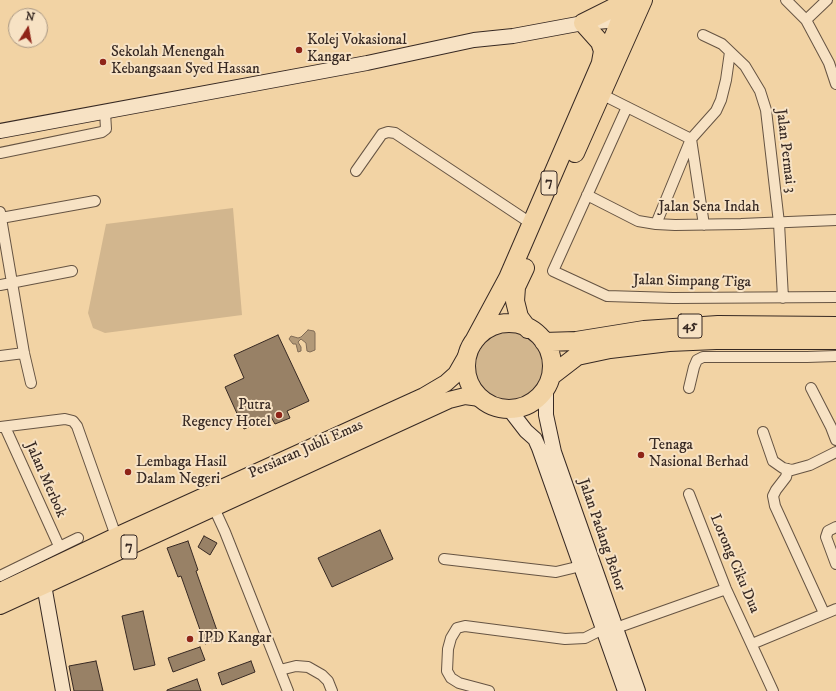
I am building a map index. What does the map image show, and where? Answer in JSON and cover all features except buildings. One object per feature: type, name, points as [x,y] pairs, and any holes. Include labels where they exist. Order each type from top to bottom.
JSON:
[{"type":"highway","points":[[601,63],[603,51],[600,42],[583,23],[613,8],[623,0]]},
{"type":"highway","points":[[624,44],[624,25],[621,20],[629,16],[637,2]]},
{"type":"highway","name":"7","points":[[528,329],[519,317],[515,301],[516,287],[565,173],[624,44],[637,2]]},
{"type":"highway","name":"7","points":[[470,348],[480,334],[489,328],[500,324],[522,326],[534,332],[544,342],[551,358],[548,382],[542,394],[523,407],[509,409],[490,405],[474,392],[467,377],[466,361],[470,348],[508,278],[621,20]]},
{"type":"highway","name":"45","points":[[544,342],[576,341],[644,330],[696,326],[836,326]]},
{"type":"highway","name":"45","points":[[548,382],[577,356],[610,349],[669,342],[716,340],[774,348],[836,340]]},
{"type":"main road","name":"Persiaran Jubli Emas","points":[[0,606],[214,508],[255,481],[438,389],[446,384],[456,374],[470,348]]},
{"type":"main road","name":"Persiaran Jubli Emas","points":[[0,591],[116,536],[226,487],[255,481],[449,400],[465,396],[480,398]]},
{"type":"street","points":[[786,0],[806,20],[829,63],[836,84]]},
{"type":"street","points":[[806,20],[827,0]]},
{"type":"street","points":[[0,131],[367,63],[474,40],[513,36],[583,23],[621,20]]},
{"type":"street","name":"Jalan Permai 3","points":[[703,35],[722,44],[745,66],[760,91],[766,110],[779,223],[783,298]]},
{"type":"street","points":[[656,224],[691,139],[716,111],[721,100],[726,80],[730,52]]},
{"type":"street","points":[[601,94],[691,139]]},
{"type":"street","points":[[587,195],[627,107]]},
{"type":"street","points":[[0,153],[102,132],[106,128],[105,112]]},
{"type":"street","points":[[356,171],[382,134],[388,132],[395,133],[532,224]]},
{"type":"street","points":[[691,139],[704,225]]},
{"type":"street","name":"Jalan Sena Indah","points":[[587,195],[638,221],[656,224],[704,225],[836,220]]},
{"type":"street","name":"Jalan Simpang Tiga","points":[[587,195],[553,271],[607,296],[673,298],[836,297]]},
{"type":"street","points":[[31,382],[24,353],[0,215],[95,201]]},
{"type":"street","points":[[0,286],[72,271]]},
{"type":"street","points":[[689,388],[697,360],[703,357],[774,348],[836,356]]},
{"type":"street","points":[[0,356],[24,353]]},
{"type":"street","name":"Jalan Padang Behor","points":[[548,382],[546,415],[554,452],[610,629],[625,691]]},
{"type":"street","points":[[811,388],[836,440]]},
{"type":"street","name":"Jalan Padang Behor","points":[[509,409],[526,431],[535,439],[581,566],[638,691]]},
{"type":"street","points":[[2,427],[65,419],[73,421],[77,426],[116,536]]},
{"type":"street","name":"Jalan Merbok","points":[[2,427],[59,546]]},
{"type":"street","points":[[763,432],[773,461],[792,470],[810,465],[836,452]]},
{"type":"street","points":[[786,468],[786,477],[773,496],[775,506],[824,613]]},
{"type":"street","name":"Lorong Ciku Dua","points":[[689,494],[726,589],[773,691]]},
{"type":"street","points":[[214,508],[226,532],[288,691]]},
{"type":"street","points":[[836,527],[828,531],[826,538],[836,564]]},
{"type":"street","points":[[0,576],[78,538]]},
{"type":"street","points":[[444,559],[556,572],[581,566]]},
{"type":"street","points":[[44,585],[63,691]]},
{"type":"street","points":[[489,691],[475,689],[460,683],[451,678],[447,671],[450,638],[457,628],[465,626],[565,638],[585,638],[726,589]]},
{"type":"street","points":[[752,644],[836,609]]},
{"type":"street","points":[[280,670],[296,666],[308,667],[322,675],[328,681],[332,691]]},
{"type":"shaded area","points":[[233,208],[242,315],[105,333],[93,328],[88,313],[106,224]]},
{"type":"shaded area","points":[[308,330],[314,331],[315,333],[315,350],[310,352],[307,351],[306,343],[301,339],[298,342],[301,347],[301,351],[298,352],[296,344],[293,344],[289,339],[291,336],[298,338],[301,337]]},
{"type":"shaded area","points":[[505,333],[516,333],[528,336],[537,341],[543,349],[547,360],[546,372],[541,384],[533,392],[522,398],[511,401],[499,400],[488,395],[480,386],[475,375],[474,364],[477,352],[484,343],[493,336]]},
{"type":"place","name":"Kolej Vokasional Kangar","points":[[299,50]]},
{"type":"place","name":"Sekolah Menengah Kebangsaan Syed Hassan","points":[[103,62]]},
{"type":"place","name":"Putra Regency Hotel","points":[[279,415]]},
{"type":"place","name":"Tenaga Nasional Berhad","points":[[641,455]]},
{"type":"place","name":"Lembaga Hasil Dalam Negeri","points":[[128,472]]},
{"type":"place","name":"IPD Kangar","points":[[190,639]]}]
